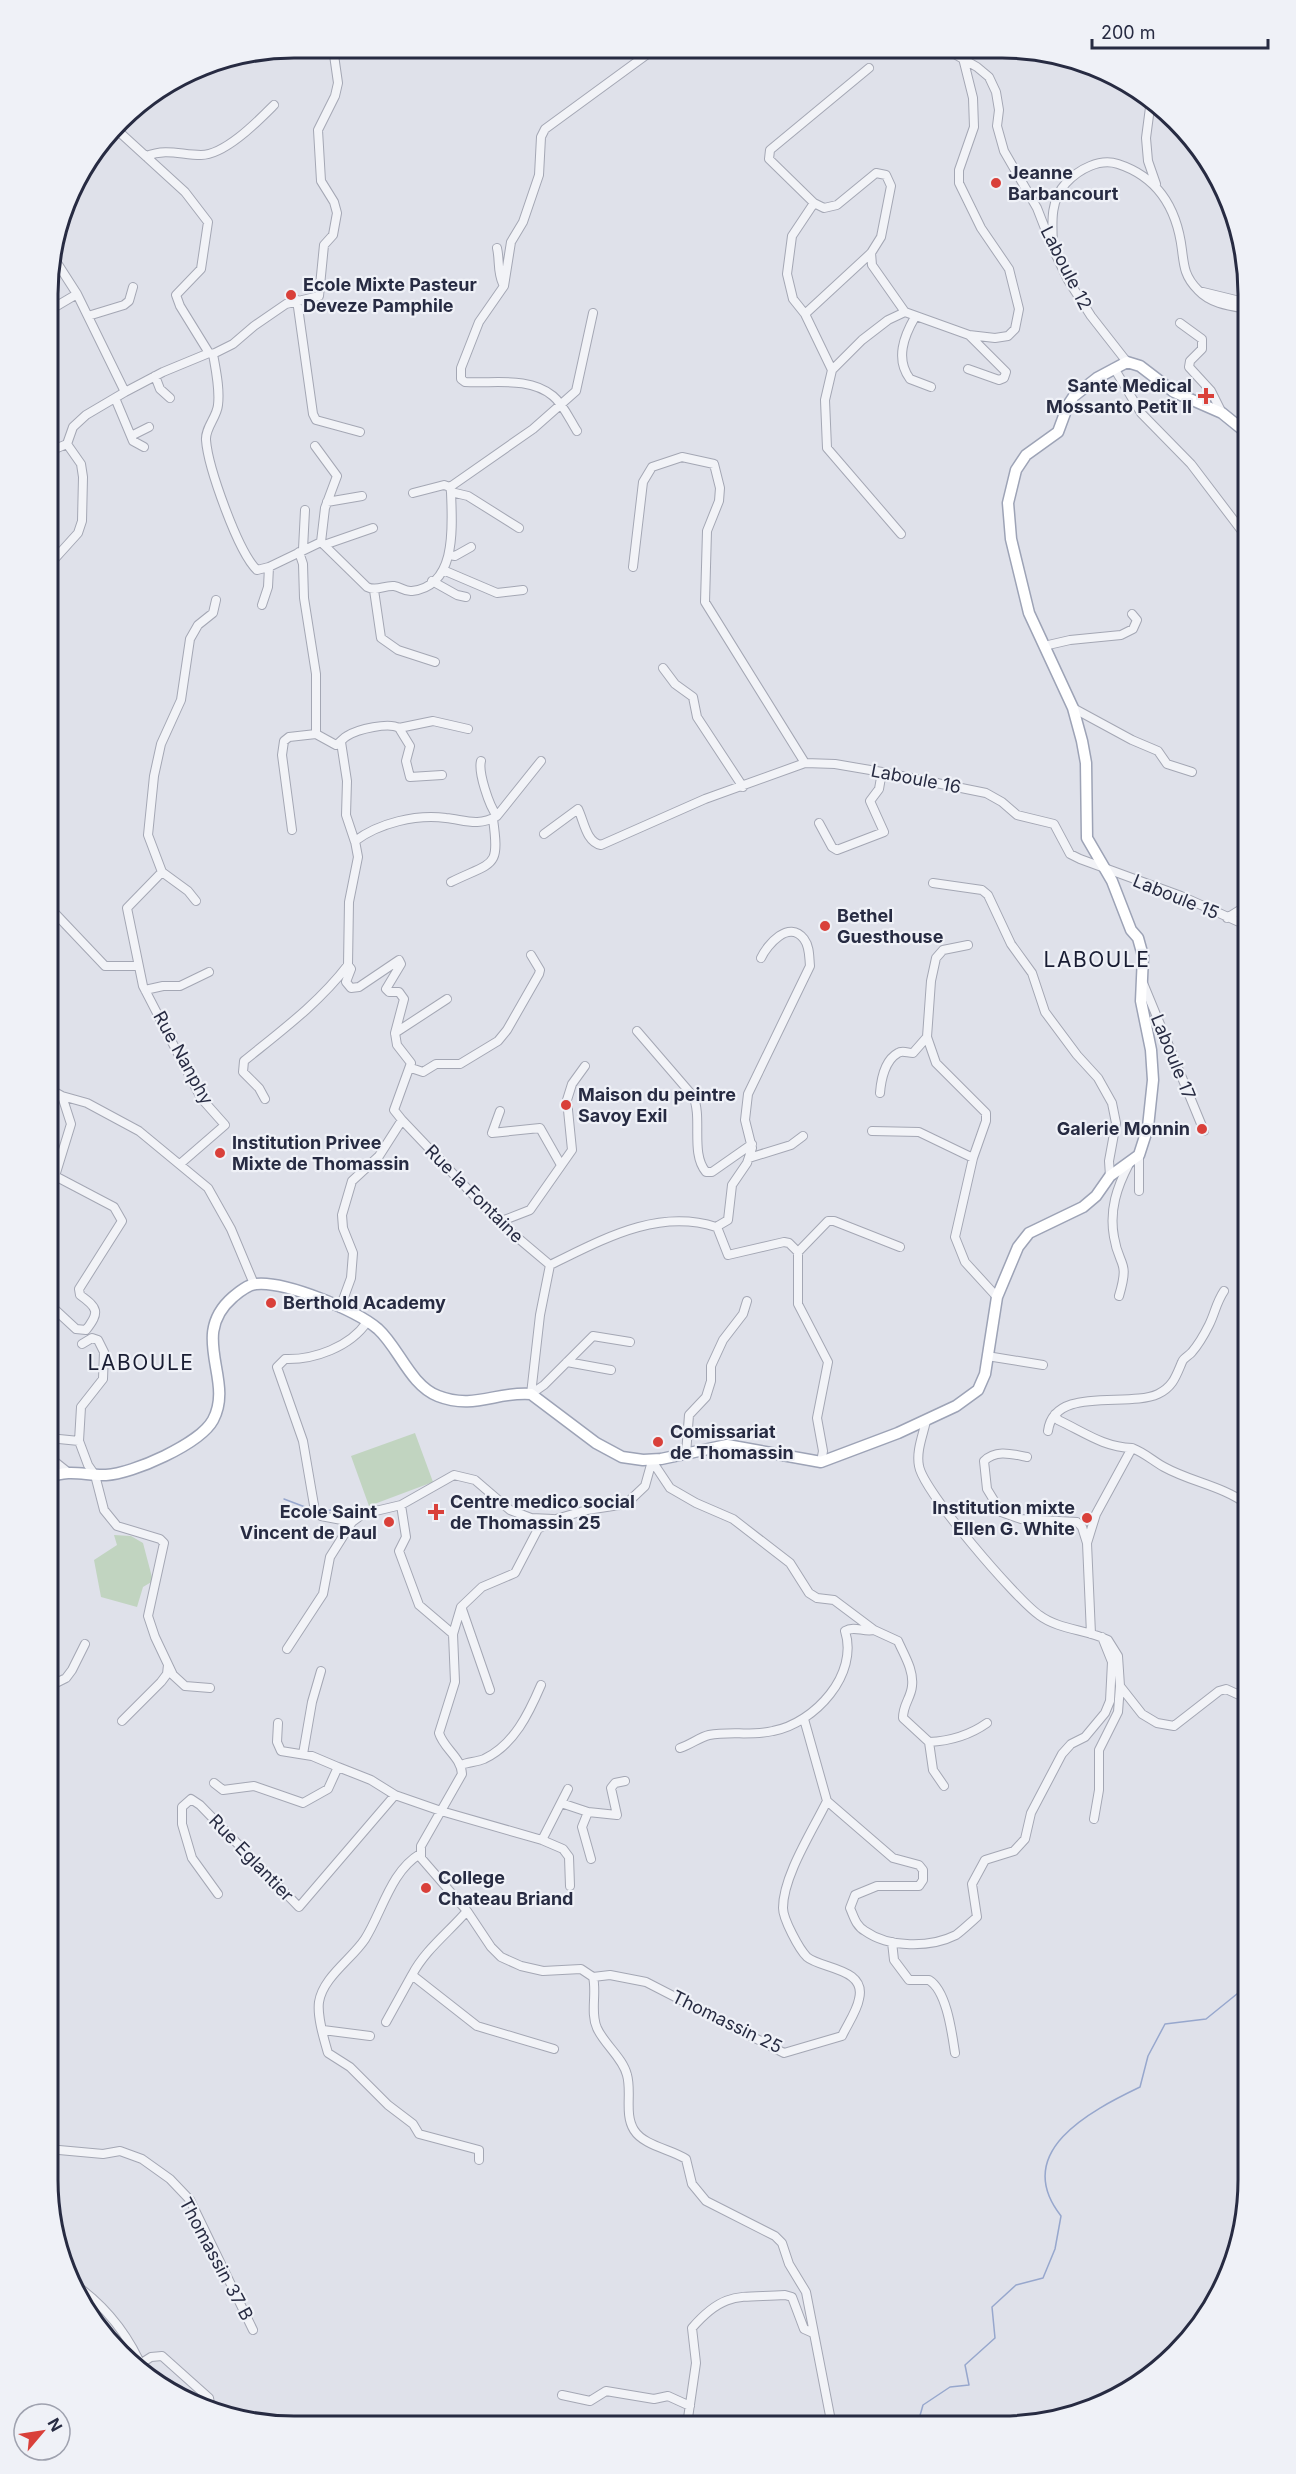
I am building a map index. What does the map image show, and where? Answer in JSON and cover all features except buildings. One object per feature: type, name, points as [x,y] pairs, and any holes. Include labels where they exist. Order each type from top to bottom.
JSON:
[{"type":"main road","points":[[58,1473],[95,1475],[124,1473],[140,1468],[200,1435],[212,1422],[218,1400],[212,1328],[219,1310],[242,1290],[254,1284],[272,1284],[340,1308],[368,1322],[378,1329],[422,1387],[438,1396],[472,1403],[518,1393],[531,1394],[596,1443],[622,1457],[652,1461],[738,1445],[821,1462],[926,1421],[968,1400],[978,1390],[985,1374],[997,1297],[1018,1247],[1029,1233],[1083,1207],[1096,1196],[1110,1176],[1139,1155],[1148,1127],[1153,1080],[1151,1050],[1141,1001],[1143,956],[1138,938],[1131,930],[1118,892],[1087,838],[1086,763],[1073,708],[1029,613],[1011,539],[1008,502],[1011,482],[1026,455],[1058,432],[1068,405],[1074,396],[1114,368],[1127,362],[1140,366],[1174,392],[1222,413],[1238,426]]},
{"type":"street","points":[[58,448],[67,444],[73,427],[80,421],[125,392],[155,376],[233,344],[273,311],[297,300],[319,296],[324,245],[333,235],[336,226],[334,202],[321,181],[318,130],[335,96],[338,83],[334,58]]},
{"type":"street","points":[[577,431],[552,395],[523,384],[506,381],[474,382],[461,379],[461,368],[479,322],[504,286],[512,242],[523,222],[539,175],[541,137],[545,129],[642,58]]},
{"type":"street","points":[[872,253],[872,265],[905,312],[969,335],[995,338],[1008,336],[1015,329],[1019,309],[1009,269],[981,228],[959,183],[959,170],[974,127],[973,98],[963,58]]},
{"type":"street","name":"Laboule 12","points":[[963,58],[985,72],[994,85],[999,110],[997,126],[1004,151],[1037,208],[1053,249],[1090,316],[1127,362]]},
{"type":"street","points":[[805,314],[872,253],[881,237],[891,186],[886,175],[876,173],[837,205],[824,208],[814,203],[769,159],[772,146],[869,68]]},
{"type":"street","points":[[146,156],[167,151],[198,155],[217,150],[245,132],[273,105]]},
{"type":"street","points":[[1150,111],[1146,138],[1148,161],[1156,184]]},
{"type":"street","points":[[122,134],[185,192],[208,222],[201,269],[176,295],[180,306],[211,354],[218,408],[206,439],[215,479],[250,563],[257,570],[269,567],[301,551],[373,528]]},
{"type":"street","points":[[1053,249],[1052,219],[1056,199],[1065,184],[1079,171],[1098,163],[1110,162],[1140,174],[1156,184],[1165,195],[1171,209],[1182,248],[1182,266],[1198,291],[1210,300],[1238,307]]},
{"type":"street","points":[[814,203],[792,236],[787,274],[793,299],[805,314],[832,370]]},
{"type":"street","points":[[497,248],[500,258],[497,272],[504,286]]},
{"type":"street","points":[[61,266],[78,294],[125,392]]},
{"type":"street","points":[[88,316],[124,305],[129,301],[133,287]]},
{"type":"street","points":[[1198,291],[1238,301]]},
{"type":"street","points":[[58,305],[78,294]]},
{"type":"street","points":[[297,300],[313,414],[316,420],[360,432]]},
{"type":"street","points":[[901,534],[827,448],[825,400],[832,370],[862,340],[888,320],[905,312]]},
{"type":"street","points":[[451,489],[533,429],[578,387],[593,313]]},
{"type":"street","points":[[915,317],[905,340],[902,362],[910,379],[931,387]]},
{"type":"street","points":[[1180,322],[1202,339],[1202,350],[1190,361],[1189,366],[1211,392],[1222,413]]},
{"type":"street","points":[[968,369],[999,380],[1004,378],[1006,372],[969,335]]},
{"type":"street","points":[[1114,368],[1141,413],[1191,464],[1238,526]]},
{"type":"street","points":[[155,376],[160,389],[170,398]]},
{"type":"street","points":[[115,398],[133,441],[144,447]]},
{"type":"street","points":[[131,436],[149,427]]},
{"type":"street","points":[[58,555],[78,533],[82,521],[84,477],[81,464],[67,444]]},
{"type":"street","points":[[315,446],[337,476],[327,502],[323,544]]},
{"type":"street","points":[[633,567],[643,482],[652,467],[682,457],[710,461],[716,469],[719,494],[707,531],[705,602],[805,763]]},
{"type":"street","points":[[323,544],[361,582],[374,590],[394,586],[413,591],[432,581],[443,570],[449,555],[451,489]]},
{"type":"street","points":[[413,493],[451,489],[468,496],[519,528]]},
{"type":"street","points":[[327,502],[362,496]]},
{"type":"street","points":[[305,510],[301,551],[304,598],[316,674],[316,734]]},
{"type":"street","points":[[449,555],[455,556],[471,547]]},
{"type":"street","points":[[262,605],[268,587],[269,567]]},
{"type":"street","points":[[443,570],[497,593],[523,590]]},
{"type":"street","points":[[432,581],[457,595],[466,597]]},
{"type":"street","points":[[374,590],[381,638],[398,650],[435,662]]},
{"type":"street","points":[[196,901],[188,891],[162,872],[148,835],[154,776],[161,744],[181,700],[190,639],[198,625],[213,613],[216,600]]},
{"type":"street","points":[[1044,646],[1125,634],[1136,625],[1137,620],[1131,614]]},
{"type":"street","points":[[663,668],[675,684],[693,697],[697,717],[743,787]]},
{"type":"street","points":[[1073,708],[1132,740],[1158,751],[1167,764],[1192,772]]},
{"type":"street","points":[[399,728],[433,721],[468,729]]},
{"type":"street","points":[[292,830],[282,755],[284,741],[289,737],[316,734],[336,745],[348,735],[392,724],[399,728],[410,746],[406,761],[410,777],[442,775]]},
{"type":"street","points":[[340,1308],[351,1278],[353,1253],[343,1228],[342,1215],[352,1181],[379,1156],[402,1120],[394,1110],[395,1103],[411,1068],[409,1059],[397,1045],[395,1033],[404,999],[399,992],[387,992],[386,989],[400,961],[395,961],[365,984],[351,988],[346,982],[351,969],[348,965],[349,902],[358,857],[346,815],[347,781],[341,742]]},
{"type":"street","points":[[451,882],[488,864],[495,857],[497,848],[495,817],[479,773],[480,761]]},
{"type":"street","points":[[355,842],[391,823],[403,820],[445,817],[479,823],[495,817],[541,761]]},
{"type":"street","name":"Laboule 16","points":[[544,834],[578,809],[594,843],[601,845],[705,800],[805,763],[835,764],[986,794],[1002,802],[1017,815],[1053,824],[1070,854],[1105,867]]},
{"type":"street","points":[[819,823],[832,846],[837,850],[884,832],[870,801],[879,789],[882,772]]},
{"type":"street","name":"Laboule 15","points":[[1105,867],[1181,896],[1238,922]]},
{"type":"street","name":"Rue Nanphy","points":[[162,872],[127,908],[137,966],[145,990],[201,1098],[225,1125],[180,1164]]},
{"type":"street","points":[[933,883],[982,890],[988,896],[1011,944],[1032,973],[1045,1012],[1077,1055],[1098,1078],[1112,1103],[1116,1123],[1109,1161],[1110,1176]]},
{"type":"street","points":[[1227,918],[1238,911]]},
{"type":"street","points":[[58,916],[105,966],[137,966]]},
{"type":"street","points":[[531,1394],[540,1315],[550,1265],[633,1228],[669,1220],[687,1220],[717,1227],[728,1220],[732,1185],[749,1158],[752,1144],[745,1120],[748,1094],[810,966],[809,950],[803,938],[795,933],[785,933],[771,939],[761,958]]},
{"type":"street","points":[[968,945],[943,950],[936,958],[930,981],[927,1038],[936,1064],[986,1113],[986,1121],[973,1158],[956,1229],[956,1245],[965,1262],[997,1297]]},
{"type":"street","points":[[411,1068],[423,1072],[436,1064],[460,1064],[498,1041],[507,1030],[539,974],[540,970],[531,956]]},
{"type":"street","points":[[265,1099],[259,1088],[243,1072],[244,1060],[302,1014],[330,988],[348,965]]},
{"type":"street","points":[[145,990],[163,986],[180,986],[209,972]]},
{"type":"street","name":"Laboule 17","points":[[1142,982],[1204,1131]]},
{"type":"street","points":[[395,1033],[447,999]]},
{"type":"street","points":[[637,1031],[693,1096],[697,1105],[701,1161],[706,1172],[711,1172],[752,1144]]},
{"type":"street","points":[[880,1093],[884,1071],[896,1054],[901,1051],[913,1053],[927,1038]]},
{"type":"street","points":[[499,1222],[530,1210],[573,1146],[567,1100],[572,1084],[585,1066]]},
{"type":"street","points":[[58,1094],[87,1103],[139,1131],[208,1188],[218,1202],[254,1284]]},
{"type":"street","points":[[58,1166],[71,1124],[62,1096]]},
{"type":"street","points":[[500,1111],[492,1133],[540,1128],[561,1166]]},
{"type":"street","name":"Rue la Fontaine","points":[[402,1120],[499,1222],[550,1265]]},
{"type":"street","points":[[872,1131],[920,1132],[973,1158]]},
{"type":"street","points":[[749,1158],[790,1145],[802,1136]]},
{"type":"street","points":[[1139,1155],[1139,1191]]},
{"type":"street","points":[[1119,1296],[1126,1274],[1114,1238],[1112,1215],[1115,1197],[1129,1164]]},
{"type":"street","points":[[58,1178],[114,1208],[122,1218],[122,1224],[79,1289],[80,1294],[92,1303],[96,1311],[95,1318],[82,1331],[58,1311]]},
{"type":"street","points":[[821,1462],[823,1451],[817,1418],[828,1362],[798,1304],[798,1252],[828,1221],[900,1247]]},
{"type":"street","points":[[717,1227],[728,1255],[787,1242],[798,1252]]},
{"type":"street","points":[[1048,1431],[1055,1414],[1072,1404],[1090,1400],[1119,1401],[1157,1394],[1168,1387],[1175,1380],[1183,1359],[1192,1352],[1210,1324],[1215,1304],[1224,1291]]},
{"type":"street","points":[[686,1454],[689,1415],[706,1397],[711,1381],[711,1366],[723,1340],[743,1314],[747,1301]]},
{"type":"street","points":[[352,1522],[321,1516],[315,1511],[303,1442],[277,1367],[285,1359],[306,1359],[357,1337],[368,1322]]},
{"type":"street","points":[[531,1394],[595,1335],[630,1342]]},
{"type":"street","points":[[82,1344],[92,1338],[98,1340],[104,1352],[103,1379],[81,1407],[79,1441],[88,1465],[95,1475],[104,1509],[117,1526],[160,1539],[164,1543],[148,1616],[173,1676],[185,1686],[210,1688]]},
{"type":"street","points":[[987,1356],[1043,1365]]},
{"type":"street","points":[[567,1362],[611,1370]]},
{"type":"street","points":[[1055,1414],[1058,1420],[1093,1439],[1114,1447],[1132,1448],[1148,1454],[1164,1467],[1238,1499]]},
{"type":"street","points":[[926,1421],[919,1449],[919,1467],[937,1501],[1039,1615],[1065,1628],[1102,1637],[1114,1647],[1118,1656],[1120,1686],[1118,1712],[1099,1750],[1099,1790],[1094,1819]]},
{"type":"street","points":[[58,1439],[79,1441]]},
{"type":"street","points":[[1087,1543],[1096,1514],[1132,1448]]},
{"type":"street","points":[[1027,1457],[1003,1453],[990,1455],[984,1461],[987,1489],[1001,1512],[1022,1519],[1077,1522],[1082,1527],[1087,1543],[1091,1634]]},
{"type":"street","points":[[287,1649],[323,1594],[330,1557],[352,1522],[363,1514],[401,1505],[454,1475],[475,1480],[510,1510],[531,1518],[556,1519],[626,1504],[645,1486],[652,1461]]},
{"type":"street","points":[[652,1461],[670,1488],[696,1503],[733,1519],[790,1563],[809,1593],[817,1598],[834,1600],[874,1630],[898,1641],[910,1667],[912,1687],[903,1706],[903,1718],[929,1742],[933,1770],[944,1786]]},
{"type":"street","points":[[58,1464],[69,1473]]},
{"type":"street","points":[[401,1505],[406,1537],[399,1551],[419,1605],[453,1634]]},
{"type":"street","points":[[479,2160],[479,2150],[419,2134],[413,2124],[388,2105],[350,2067],[328,2053],[319,2003],[330,1981],[365,1939],[383,1901],[411,1860],[420,1854],[421,1846],[462,1774],[461,1765],[442,1741],[439,1733],[455,1682],[453,1634],[461,1607],[482,1587],[515,1574],[537,1529],[556,1519]]},
{"type":"street","points":[[461,1607],[490,1690]]},
{"type":"street","points":[[680,1748],[708,1736],[775,1731],[804,1719],[831,1694],[843,1668],[849,1645],[845,1631],[851,1628],[866,1632],[874,1630]]},
{"type":"street","points":[[1098,1648],[1102,1637]]},
{"type":"street","points":[[804,1719],[827,1801],[893,1858],[919,1865],[924,1870],[923,1880],[919,1886],[877,1886],[855,1895],[850,1908],[856,1923],[865,1932],[892,1942],[920,1945],[955,1935],[978,1917],[972,1884],[986,1860],[1014,1851],[1025,1839],[1031,1813],[1067,1747],[1085,1737],[1105,1713],[1110,1701],[1112,1662],[1102,1637]]},
{"type":"street","points":[[58,1682],[66,1678],[85,1644]]},
{"type":"street","points":[[122,1721],[161,1682],[167,1674],[168,1664]]},
{"type":"street","points":[[303,1754],[312,1702],[321,1671]]},
{"type":"street","points":[[461,1765],[490,1755],[514,1734],[530,1710],[542,1685]]},
{"type":"street","points":[[1120,1686],[1142,1714],[1157,1723],[1174,1726],[1219,1691],[1226,1689],[1238,1694]]},
{"type":"street","points":[[278,1723],[277,1742],[281,1751],[303,1754],[371,1780],[395,1795],[441,1811],[542,1840],[566,1852],[569,1857],[570,1886]]},
{"type":"street","points":[[929,1742],[943,1741],[974,1732],[987,1723]]},
{"type":"street","points":[[214,1783],[223,1790],[243,1786],[264,1788],[303,1803],[328,1789],[338,1767]]},
{"type":"street","points":[[561,1803],[588,1812],[617,1815],[611,1788],[615,1783],[625,1781]]},
{"type":"street","points":[[542,1840],[568,1789]]},
{"type":"street","name":"Rue Eglantier","points":[[218,1894],[192,1858],[182,1824],[182,1807],[186,1801],[191,1799],[200,1804],[299,1907],[395,1795]]},
{"type":"street","name":"Thomassin 25","points":[[420,1854],[428,1869],[466,1911],[491,1947],[501,1957],[521,1966],[543,1971],[581,1969],[593,1977],[610,1975],[646,1982],[784,2053],[842,2037],[860,1998],[858,1985],[844,1971],[807,1957],[784,1919],[783,1905],[791,1876],[827,1801]]},
{"type":"street","points":[[588,1812],[582,1827],[591,1858]]},
{"type":"street","points":[[386,2022],[421,1958],[448,1933],[466,1911]]},
{"type":"street","points":[[892,1942],[894,1960],[909,1980],[929,1980],[936,1986],[949,2016],[955,2053]]},
{"type":"street","points":[[412,1975],[477,2026],[554,2049]]},
{"type":"street","points":[[593,1977],[597,1992],[595,2022],[606,2045],[627,2073],[629,2117],[635,2131],[645,2140],[686,2159],[692,2184],[706,2201],[775,2236],[782,2244],[789,2264],[806,2292],[830,2416]]},
{"type":"street","points":[[323,2031],[370,2036]]},
{"type":"street","name":"Thomassin 37 B","points":[[58,2150],[103,2154],[120,2151],[142,2159],[170,2179],[189,2200],[253,2330]]},
{"type":"street","points":[[89,2296],[105,2309],[121,2328],[133,2351]]},
{"type":"street","points":[[688,2416],[696,2363],[692,2328],[706,2312],[721,2302],[738,2296],[792,2297],[804,2329],[813,2333]]},
{"type":"street","points":[[144,2361],[151,2357],[162,2356],[209,2400]]},
{"type":"street","points":[[562,2395],[590,2401],[606,2391],[654,2399],[668,2396],[690,2406]]},
{"type":"green space","points":[[415,1433],[433,1482],[369,1506],[351,1456]]},
{"type":"green space","points":[[114,1535],[131,1536],[143,1543],[153,1581],[143,1587],[137,1607],[101,1597],[94,1560],[117,1545]]},
{"type":"waterway","points":[[284,1499],[313,1510]]},
{"type":"waterway","points":[[320,1511],[332,1510]]},
{"type":"waterway","points":[[920,2416],[923,2405],[950,2387],[969,2385],[965,2365],[995,2338],[992,2307],[1016,2285],[1043,2278],[1055,2249],[1061,2216],[1048,2193],[1045,2172],[1051,2153],[1063,2136],[1100,2108],[1140,2087],[1148,2056],[1165,2024],[1206,2019],[1238,1993]]},
{"type":"place","name":"Jeanne Barbancourt","points":[[996,183]]},
{"type":"place","name":"Ecole Mixte Pasteur Deveze Pamphile","points":[[291,295]]},
{"type":"place","name":"Sante Medical Mossanto Petit II","points":[[1206,396]]},
{"type":"place","name":"Bethel Guesthouse","points":[[825,926]]},
{"type":"place","name":"Maison du peintre Savoy Exil","points":[[566,1105]]},
{"type":"place","name":"Galerie Monnin","points":[[1202,1129]]},
{"type":"place","name":"Institution Privee Mixte de Thomassin","points":[[220,1153]]},
{"type":"place","name":"Berthold Academy","points":[[271,1303]]},
{"type":"place","name":"Comissariat de Thomassin","points":[[658,1442]]},
{"type":"place","name":"Centre medico social de Thomassin 25","points":[[436,1512]]},
{"type":"place","name":"Institution mixte Ellen G. White","points":[[1087,1518]]},
{"type":"place","name":"Ecole Saint Vincent de Paul","points":[[389,1522]]},
{"type":"place","name":"College Chateau Briand","points":[[426,1888]]},
{"type":"district","name":"LABOULE","points":[[1097,960]]},
{"type":"district","name":"LABOULE","points":[[141,1363]]}]
